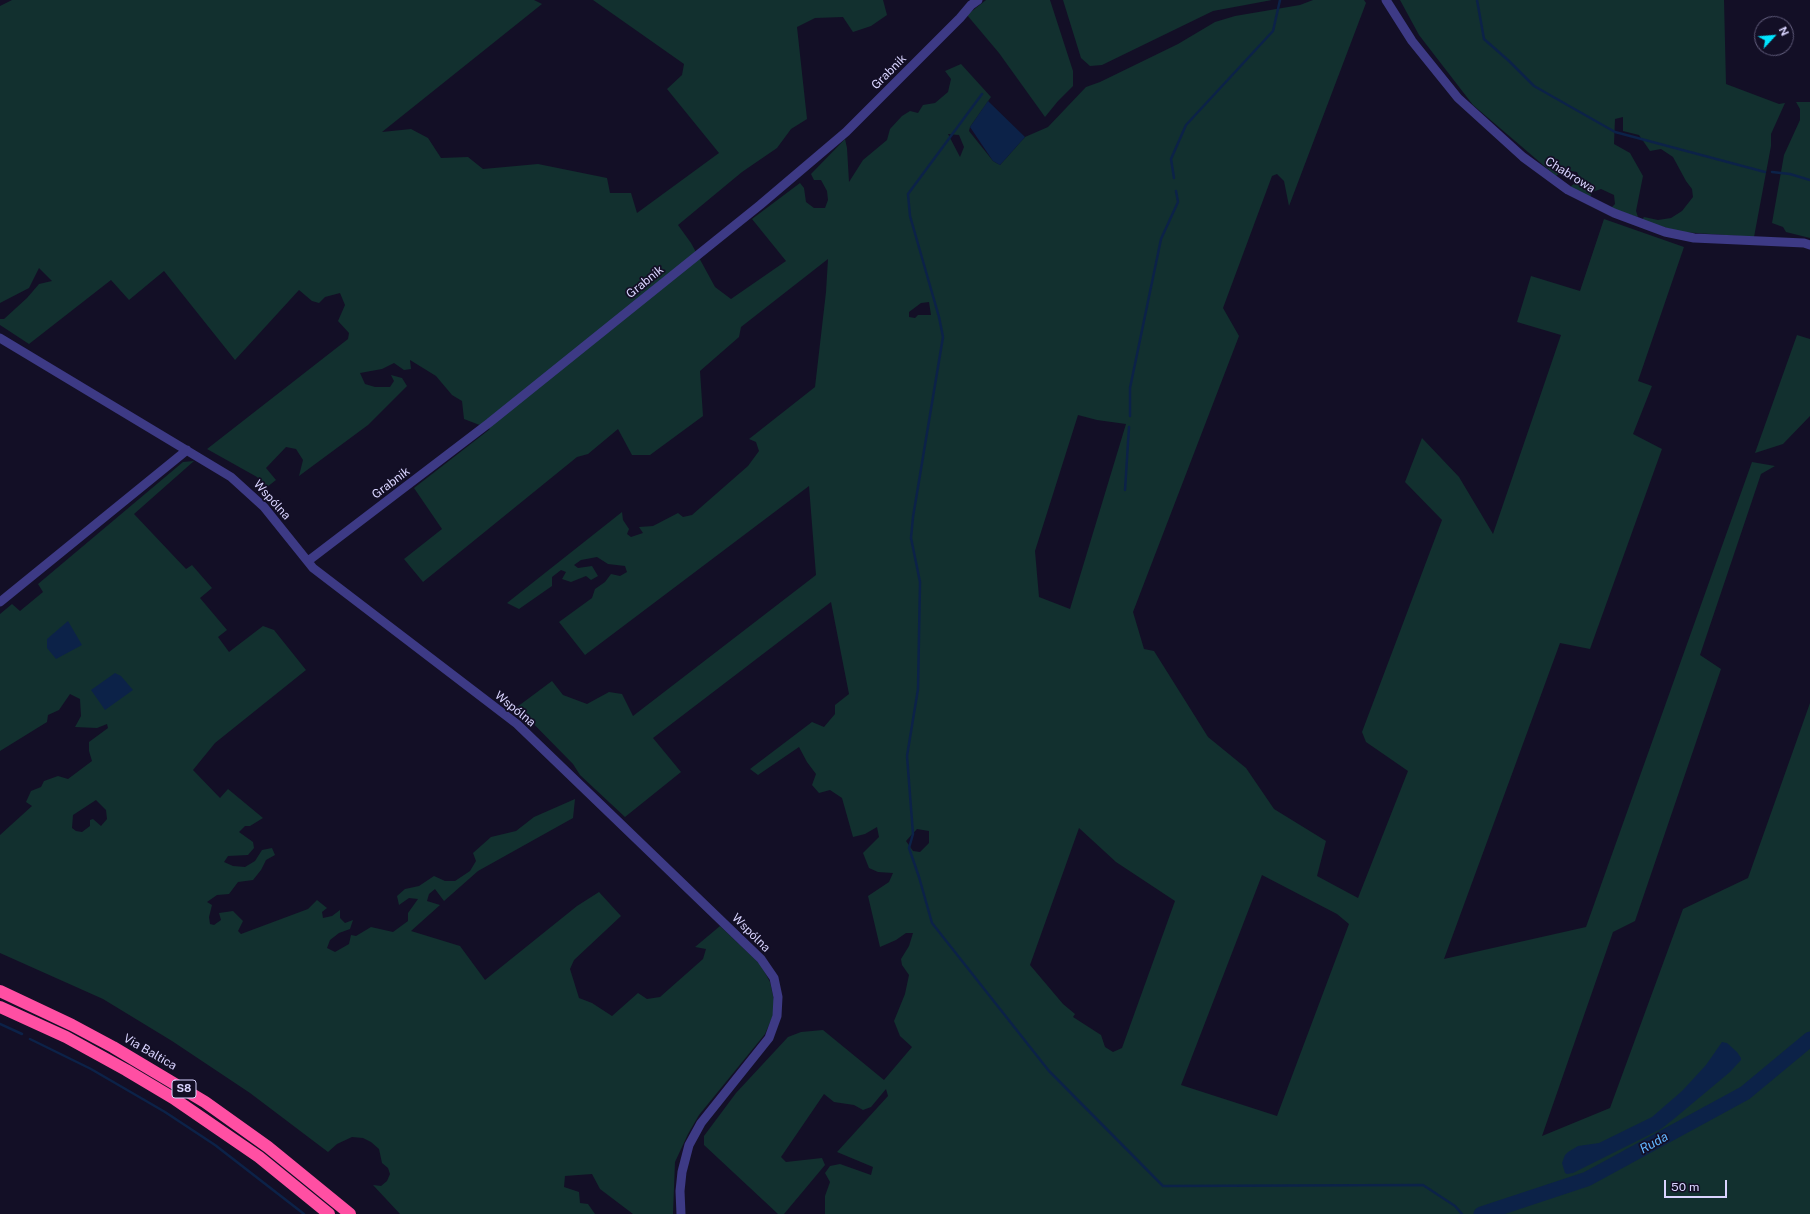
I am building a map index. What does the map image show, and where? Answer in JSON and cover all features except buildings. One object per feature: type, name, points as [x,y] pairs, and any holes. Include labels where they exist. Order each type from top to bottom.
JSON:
[{"type":"highway","name":"Via Baltica","points":[[0,991],[113,1046],[205,1102],[268,1147],[350,1214]]},
{"type":"highway","name":"S8","points":[[0,1007],[48,1028],[173,1098],[259,1157],[329,1214]]},
{"type":"street","name":"Grabnik","points":[[308,561],[489,423],[760,205],[846,132],[960,18],[971,5],[978,0]]},
{"type":"street","name":"Chabrowa","points":[[1386,0],[1412,41],[1458,98],[1523,157],[1568,190],[1614,213],[1665,232],[1694,238],[1804,243],[1810,245]]},
{"type":"street","name":"Wspólna","points":[[0,338],[231,477],[264,507],[313,568],[517,724],[761,959],[774,978],[778,997],[777,1016],[769,1038],[701,1123],[689,1145],[682,1172],[680,1191],[681,1214]]},
{"type":"street","points":[[0,602],[187,450]]},
{"type":"green space","points":[[12,0],[534,0],[542,4],[382,132],[411,129],[428,138],[441,158],[468,157],[483,169],[538,164],[607,178],[610,193],[631,193],[637,213],[719,153],[667,89],[682,75],[684,64],[593,0],[883,0],[887,15],[871,26],[853,32],[843,17],[815,18],[797,27],[807,119],[791,129],[777,148],[742,172],[678,225],[691,243],[715,287],[731,299],[786,261],[752,219],[800,183],[804,188],[806,202],[814,208],[825,208],[828,200],[827,191],[821,180],[814,180],[811,174],[845,139],[849,182],[863,160],[887,140],[890,129],[902,116],[910,111],[918,113],[923,105],[935,103],[948,92],[951,79],[945,71],[961,64],[991,97],[970,127],[969,131],[993,161],[1000,165],[1025,137],[1048,127],[1086,87],[1100,82],[1178,44],[1215,22],[1235,16],[1300,5],[1313,0],[1364,0],[1366,3],[1289,206],[1284,181],[1277,174],[1272,176],[1223,308],[1239,336],[1133,612],[1144,649],[1154,651],[1208,737],[1246,768],[1274,809],[1326,841],[1317,876],[1358,898],[1408,771],[1366,742],[1362,732],[1442,520],[1405,482],[1422,438],[1459,477],[1493,534],[1561,335],[1517,322],[1531,276],[1580,291],[1604,219],[1684,247],[1638,381],[1652,386],[1633,434],[1662,449],[1590,649],[1560,643],[1444,959],[1586,927],[1752,462],[1775,466],[1761,474],[1700,655],[1721,669],[1635,921],[1613,932],[1542,1136],[1610,1108],[1683,909],[1748,878],[1810,703],[1810,1214],[825,1214],[825,1196],[830,1182],[825,1173],[830,1166],[840,1164],[871,1175],[873,1167],[837,1152],[888,1096],[886,1089],[871,1107],[863,1110],[854,1105],[834,1102],[824,1094],[781,1157],[786,1162],[822,1158],[825,1165],[784,1214],[778,1214],[704,1145],[704,1136],[736,1093],[788,1037],[801,1032],[823,1030],[884,1080],[912,1047],[900,1036],[894,1021],[905,994],[909,975],[902,965],[901,959],[909,946],[913,933],[906,933],[896,940],[880,947],[868,896],[889,882],[893,873],[878,872],[869,868],[863,853],[879,837],[877,827],[865,834],[853,837],[842,798],[830,790],[819,793],[812,785],[816,774],[807,762],[799,747],[758,775],[750,769],[812,722],[824,727],[835,714],[835,705],[849,694],[831,602],[653,738],[681,772],[625,817],[580,775],[573,764],[517,707],[552,681],[563,695],[587,704],[609,692],[622,694],[633,716],[816,575],[809,486],[585,655],[559,622],[592,598],[595,589],[605,582],[611,574],[620,576],[627,572],[625,566],[608,564],[597,557],[581,560],[574,565],[578,568],[592,566],[598,576],[591,580],[586,576],[571,582],[562,579],[566,572],[561,570],[552,577],[552,586],[519,609],[507,603],[622,512],[623,520],[629,529],[627,534],[631,537],[643,533],[639,527],[653,526],[678,513],[683,517],[692,515],[748,466],[759,451],[756,442],[749,439],[815,387],[826,292],[828,259],[741,327],[739,337],[700,371],[703,416],[650,455],[632,455],[618,429],[588,454],[577,457],[423,582],[404,559],[442,529],[414,488],[490,429],[464,419],[462,401],[452,395],[436,376],[410,360],[411,369],[404,370],[394,363],[382,369],[360,373],[365,384],[375,387],[390,387],[394,381],[391,375],[402,378],[407,386],[368,425],[299,476],[303,460],[296,449],[286,447],[266,468],[276,480],[267,487],[257,477],[207,449],[348,339],[349,333],[338,321],[345,305],[340,293],[325,297],[319,303],[312,301],[299,290],[235,360],[164,271],[129,300],[111,280],[29,344],[0,325],[0,319],[4,319],[27,298],[39,284],[52,281],[39,268],[29,288],[0,303],[0,6]],"holes":[[[948,134],[959,135],[964,147],[960,157]],[[929,302],[931,315],[918,315],[915,318],[909,317],[909,312],[921,303]],[[1078,415],[1097,420],[1126,424],[1070,609],[1039,597],[1035,551]],[[1079,828],[1116,862],[1175,901],[1122,1048],[1113,1052],[1105,1047],[1101,1035],[1073,1017],[1075,1014],[1063,1004],[1030,965]],[[917,829],[929,831],[929,843],[920,852],[913,851],[906,841]],[[1262,875],[1337,914],[1349,924],[1277,1116],[1181,1085]]]},
{"type":"green space","points":[[986,0],[1050,0],[1073,71],[1073,86],[1045,117],[999,53],[967,15]]},
{"type":"green space","points":[[1063,0],[1272,0],[1213,11],[1102,65],[1090,66],[1081,58]]},
{"type":"green space","points":[[1400,0],[1724,0],[1726,84],[1779,104],[1785,103],[1771,134],[1771,146],[1754,237],[1682,232],[1641,221],[1644,217],[1658,220],[1671,218],[1682,211],[1693,197],[1692,189],[1673,157],[1661,149],[1650,151],[1639,135],[1623,131],[1623,117],[1615,119],[1614,144],[1630,153],[1643,176],[1636,211],[1638,217],[1610,209],[1615,204],[1614,195],[1601,189],[1592,192],[1590,198],[1570,187],[1580,179],[1577,172],[1564,170],[1556,176],[1473,105],[1419,35]]},
{"type":"green space","points":[[1796,102],[1810,102],[1810,238],[1786,232],[1783,227],[1772,223],[1784,155],[1800,120],[1800,109]]},
{"type":"green space","points":[[1797,335],[1810,339],[1810,416],[1783,444],[1755,453]]},
{"type":"green space","points":[[194,461],[134,514],[186,569],[192,565],[212,588],[200,598],[227,630],[218,637],[229,652],[263,626],[274,630],[306,670],[215,743],[193,770],[220,798],[228,789],[263,818],[250,826],[245,826],[239,832],[253,842],[254,848],[248,855],[228,856],[224,862],[233,866],[245,867],[255,861],[262,850],[272,848],[275,855],[266,860],[261,870],[253,880],[238,882],[229,894],[217,895],[207,902],[212,905],[209,917],[210,924],[214,925],[221,920],[219,913],[233,911],[243,921],[238,931],[241,934],[308,909],[317,900],[327,908],[322,912],[323,918],[332,916],[340,910],[340,918],[345,923],[353,920],[350,929],[339,933],[330,940],[327,948],[335,952],[349,944],[351,935],[356,936],[371,927],[393,932],[408,921],[408,913],[418,899],[409,898],[399,905],[397,896],[405,889],[419,886],[434,876],[445,881],[455,881],[470,871],[476,861],[473,853],[491,837],[516,831],[534,817],[575,799],[573,818],[478,871],[444,901],[435,889],[429,894],[427,901],[440,905],[411,931],[460,946],[485,980],[577,906],[599,892],[621,916],[574,960],[570,969],[579,998],[592,1003],[612,1016],[638,993],[647,999],[660,997],[703,959],[706,949],[695,947],[720,926],[761,965],[770,982],[774,1000],[774,1013],[765,1034],[699,1115],[688,1134],[675,1162],[673,1214],[633,1214],[600,1189],[592,1174],[565,1176],[564,1187],[579,1192],[580,1203],[588,1204],[595,1214],[400,1214],[373,1185],[381,1186],[387,1181],[390,1174],[388,1168],[382,1163],[379,1149],[371,1142],[363,1138],[352,1137],[337,1144],[328,1152],[250,1093],[172,1041],[103,999],[0,953],[0,835],[32,806],[26,802],[31,791],[41,787],[44,781],[58,776],[68,779],[92,761],[89,751],[89,742],[108,728],[107,724],[97,728],[75,727],[81,716],[80,699],[70,694],[59,710],[48,715],[47,722],[0,751],[0,614],[12,604],[20,611],[43,592],[38,584],[183,462]],"holes":[[[96,800],[106,810],[107,819],[101,826],[93,819],[90,820],[90,826],[82,832],[76,831],[72,828],[73,815]]]},
{"type":"water","points":[[988,101],[1025,137],[1000,165],[993,161],[970,127]]},
{"type":"water","points":[[68,621],[82,645],[56,659],[47,648],[47,639]]},
{"type":"water","points":[[115,673],[121,676],[133,690],[105,710],[91,690]]},
{"type":"water","points":[[1722,1042],[1727,1043],[1737,1052],[1741,1060],[1730,1072],[1675,1118],[1661,1129],[1573,1173],[1565,1173],[1562,1163],[1568,1152],[1578,1146],[1599,1143],[1652,1117],[1682,1091],[1706,1065]]},
{"type":"waterway","points":[[1174,178],[1171,159],[1186,125],[1273,31],[1280,0]]},
{"type":"waterway","points":[[1477,0],[1484,39],[1534,86],[1615,132],[1765,172]]},
{"type":"waterway","points":[[982,94],[908,194],[910,216],[939,317],[943,337],[913,517],[911,538],[920,582],[918,689],[907,756],[913,834],[909,848],[932,923],[1049,1071],[1163,1186],[1423,1185],[1455,1206],[1462,1214]]},
{"type":"waterway","points":[[1772,172],[1790,174],[1810,180]]},
{"type":"waterway","points":[[1130,416],[1130,388],[1161,239],[1178,202],[1176,191]]},
{"type":"waterway","points":[[1125,490],[1129,427]]},
{"type":"waterway","points":[[0,1024],[22,1034]]},
{"type":"waterway","points":[[30,1039],[91,1069],[165,1112],[215,1145],[304,1214]]},
{"type":"waterway","name":"Ruda","points":[[1481,1214],[1587,1179],[1745,1093],[1810,1039]]}]
